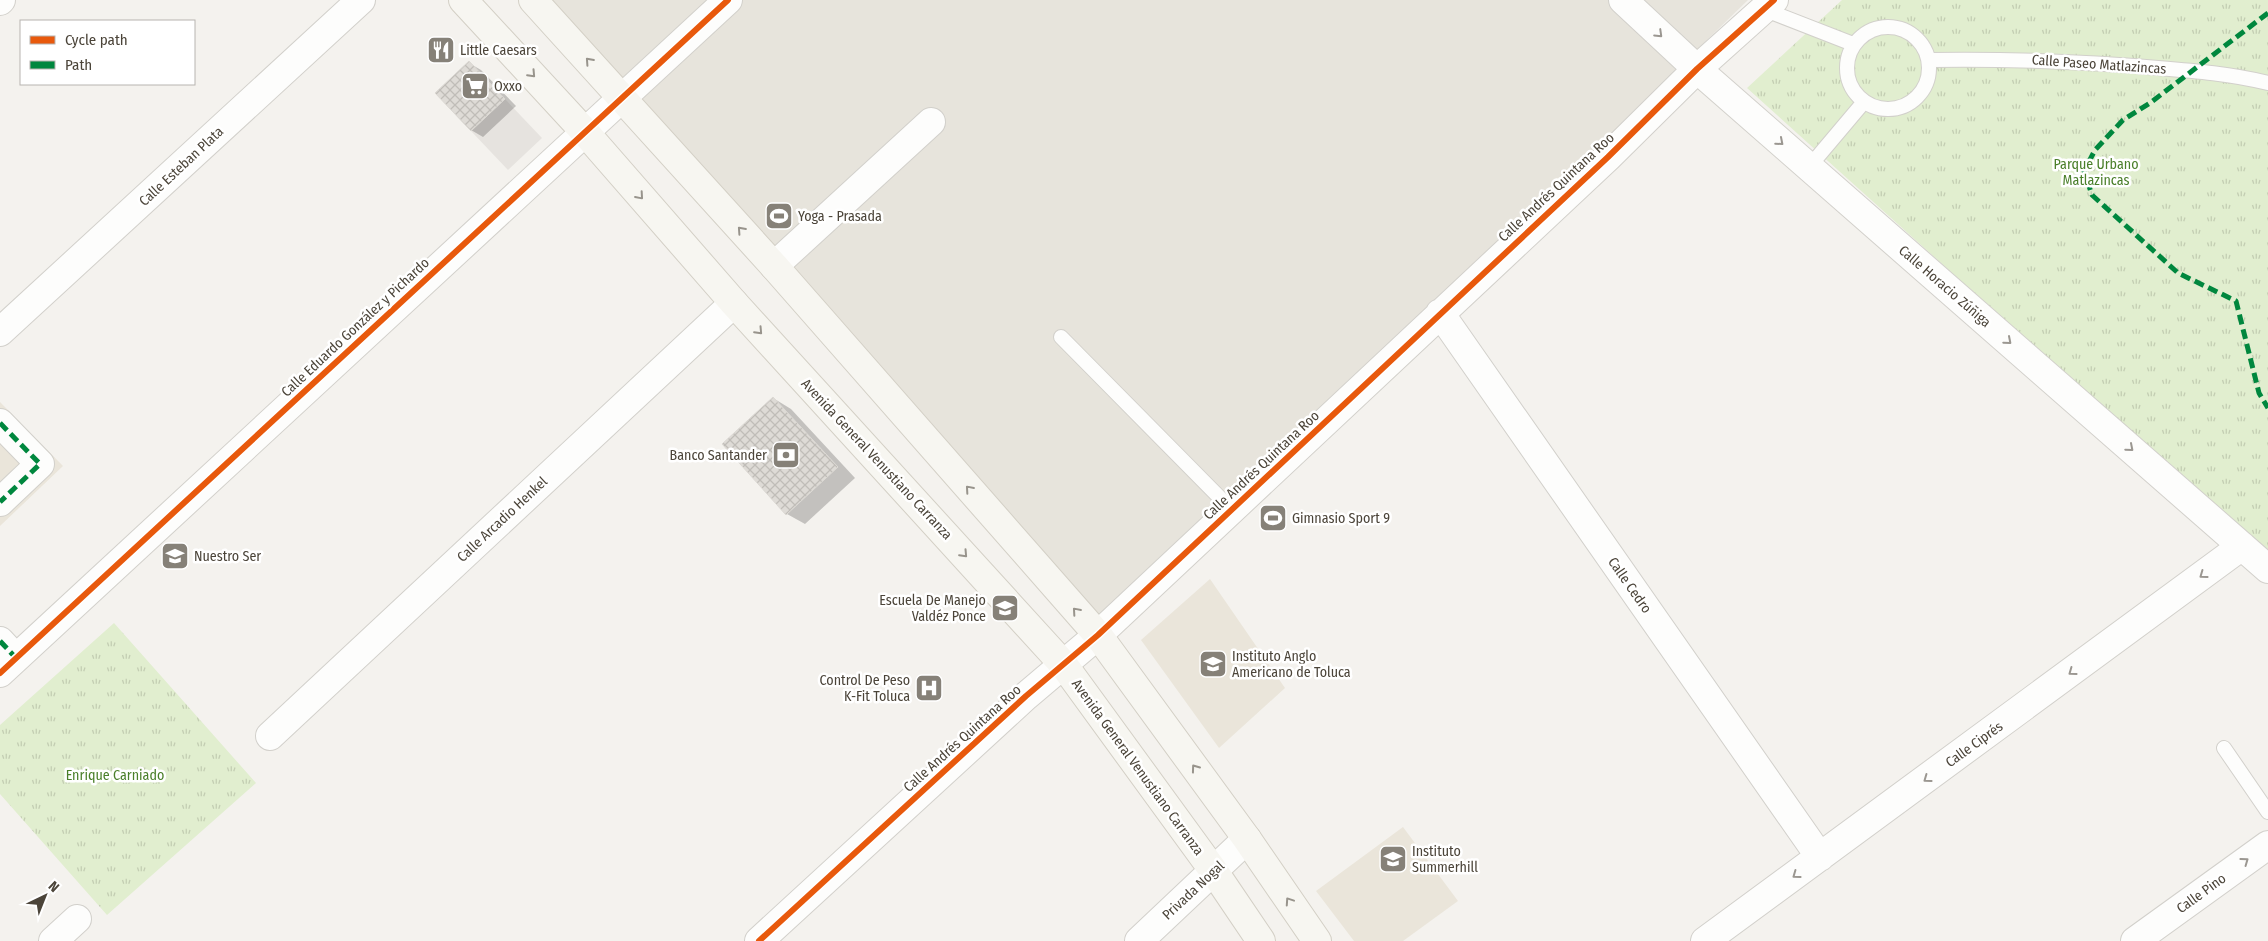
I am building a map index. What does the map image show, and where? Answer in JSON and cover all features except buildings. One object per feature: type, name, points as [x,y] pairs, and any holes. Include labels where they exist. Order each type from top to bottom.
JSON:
[{"type":"main road","name":"Avenida General Venustiano Carranza","points":[[463,0],[584,131],[734,303],[1063,664],[1213,870],[1261,941]]},
{"type":"main road","points":[[533,0],[774,266],[1098,635],[1247,839],[1317,941]]},
{"type":"street","name":"Calle Esteban Plata","points":[[0,332],[361,0]]},
{"type":"street","name":"Calle Eduardo González y Pichardo","points":[[5,657],[728,0]]},
{"type":"street","name":"Calle Horacio Zúñiga","points":[[1623,0],[1696,69],[2268,570]]},
{"type":"street","name":"Calle Andrés Quintana Roo","points":[[759,941],[1063,664],[1098,635],[1608,157],[1696,69],[1768,5]]},
{"type":"street","points":[[774,266],[931,122]]},
{"type":"street","name":"Calle Arcadio Henkel","points":[[270,736],[734,303]]},
{"type":"street","name":"Calle Cedro","points":[[1440,313],[1820,858]]},
{"type":"street","points":[[0,423],[40,464],[0,502]]},
{"type":"street","name":"Calle Ciprés","points":[[1705,941],[2242,546]]},
{"type":"street","name":"Privada Nogal","points":[[1138,941],[1247,839]]},
{"type":"street","name":"Calle Pino","points":[[2135,941],[2268,845]]},
{"type":"street","points":[[53,941],[77,920]]},
{"type":"lane","points":[[1768,5],[1853,44]]},
{"type":"lane","points":[[1881,27],[1897,28],[1912,35],[1922,45],[1929,60],[1929,77],[1922,92],[1911,104],[1895,110],[1878,109],[1863,102],[1852,90],[1846,74],[1847,57],[1853,44],[1867,32],[1881,27]]},
{"type":"lane","name":"Calle Paseo Matlazincas","points":[[1929,60],[2034,59],[2108,63],[2238,76],[2268,83]]},
{"type":"lane","points":[[1808,167],[1863,102]]},
{"type":"lane","points":[[1061,337],[1231,510]]},
{"type":"lane","points":[[2224,748],[2268,812]]},
{"type":"shaded area","points":[[531,0],[1748,0],[1098,635]]},
{"type":"shaded area","points":[[505,99],[542,138],[508,170],[471,131]]},
{"type":"shaded area","points":[[0,402],[63,466],[0,526]]},
{"type":"shaded area","name":"Instituto Anglo Americano de Toluca","points":[[1210,579],[1285,688],[1219,748],[1141,640]]},
{"type":"shaded area","name":"Instituto Summerhill","points":[[1403,827],[1458,901],[1403,941],[1354,941],[1316,891]]},
{"type":"green space","name":"Parque Urbano Matlazincas","points":[[1842,0],[2268,0],[2268,558],[1747,88]]},
{"type":"green space","name":"Enrique Carniado","points":[[114,623],[256,783],[107,915],[0,794],[0,725]]},
{"type":"marked path","points":[[2268,13],[2150,103],[2123,120],[2095,150],[2084,171],[2092,195],[2178,273],[2236,301],[2259,393],[2268,408]]},
{"type":"marked path","points":[[0,423],[40,464],[0,502]]},
{"type":"marked path","points":[[0,641],[16,658]]},
{"type":"cycle path","points":[[0,673],[728,0]]},
{"type":"cycle path","points":[[759,941],[1026,696],[1098,635],[1608,157],[1697,69],[1774,0]]},
{"type":"place","name":"Little Caesars","points":[[441,50]]},
{"type":"place","name":"Oxxo","points":[[475,86]]},
{"type":"place","name":"Yoga - Prasada","points":[[779,216]]},
{"type":"place","name":"Banco Santander","points":[[786,455]]},
{"type":"place","name":"Gimnasio Sport 9","points":[[1273,518]]},
{"type":"place","name":"Nuestro Ser","points":[[175,556]]},
{"type":"place","name":"Escuela De Manejo Valdéz Ponce","points":[[1005,608]]},
{"type":"place","name":"Instituto Anglo Americano de Toluca","points":[[1213,664]]},
{"type":"place","name":"Control De Peso K-Fit Toluca","points":[[929,688]]},
{"type":"place","name":"Instituto Summerhill","points":[[1393,859]]}]
